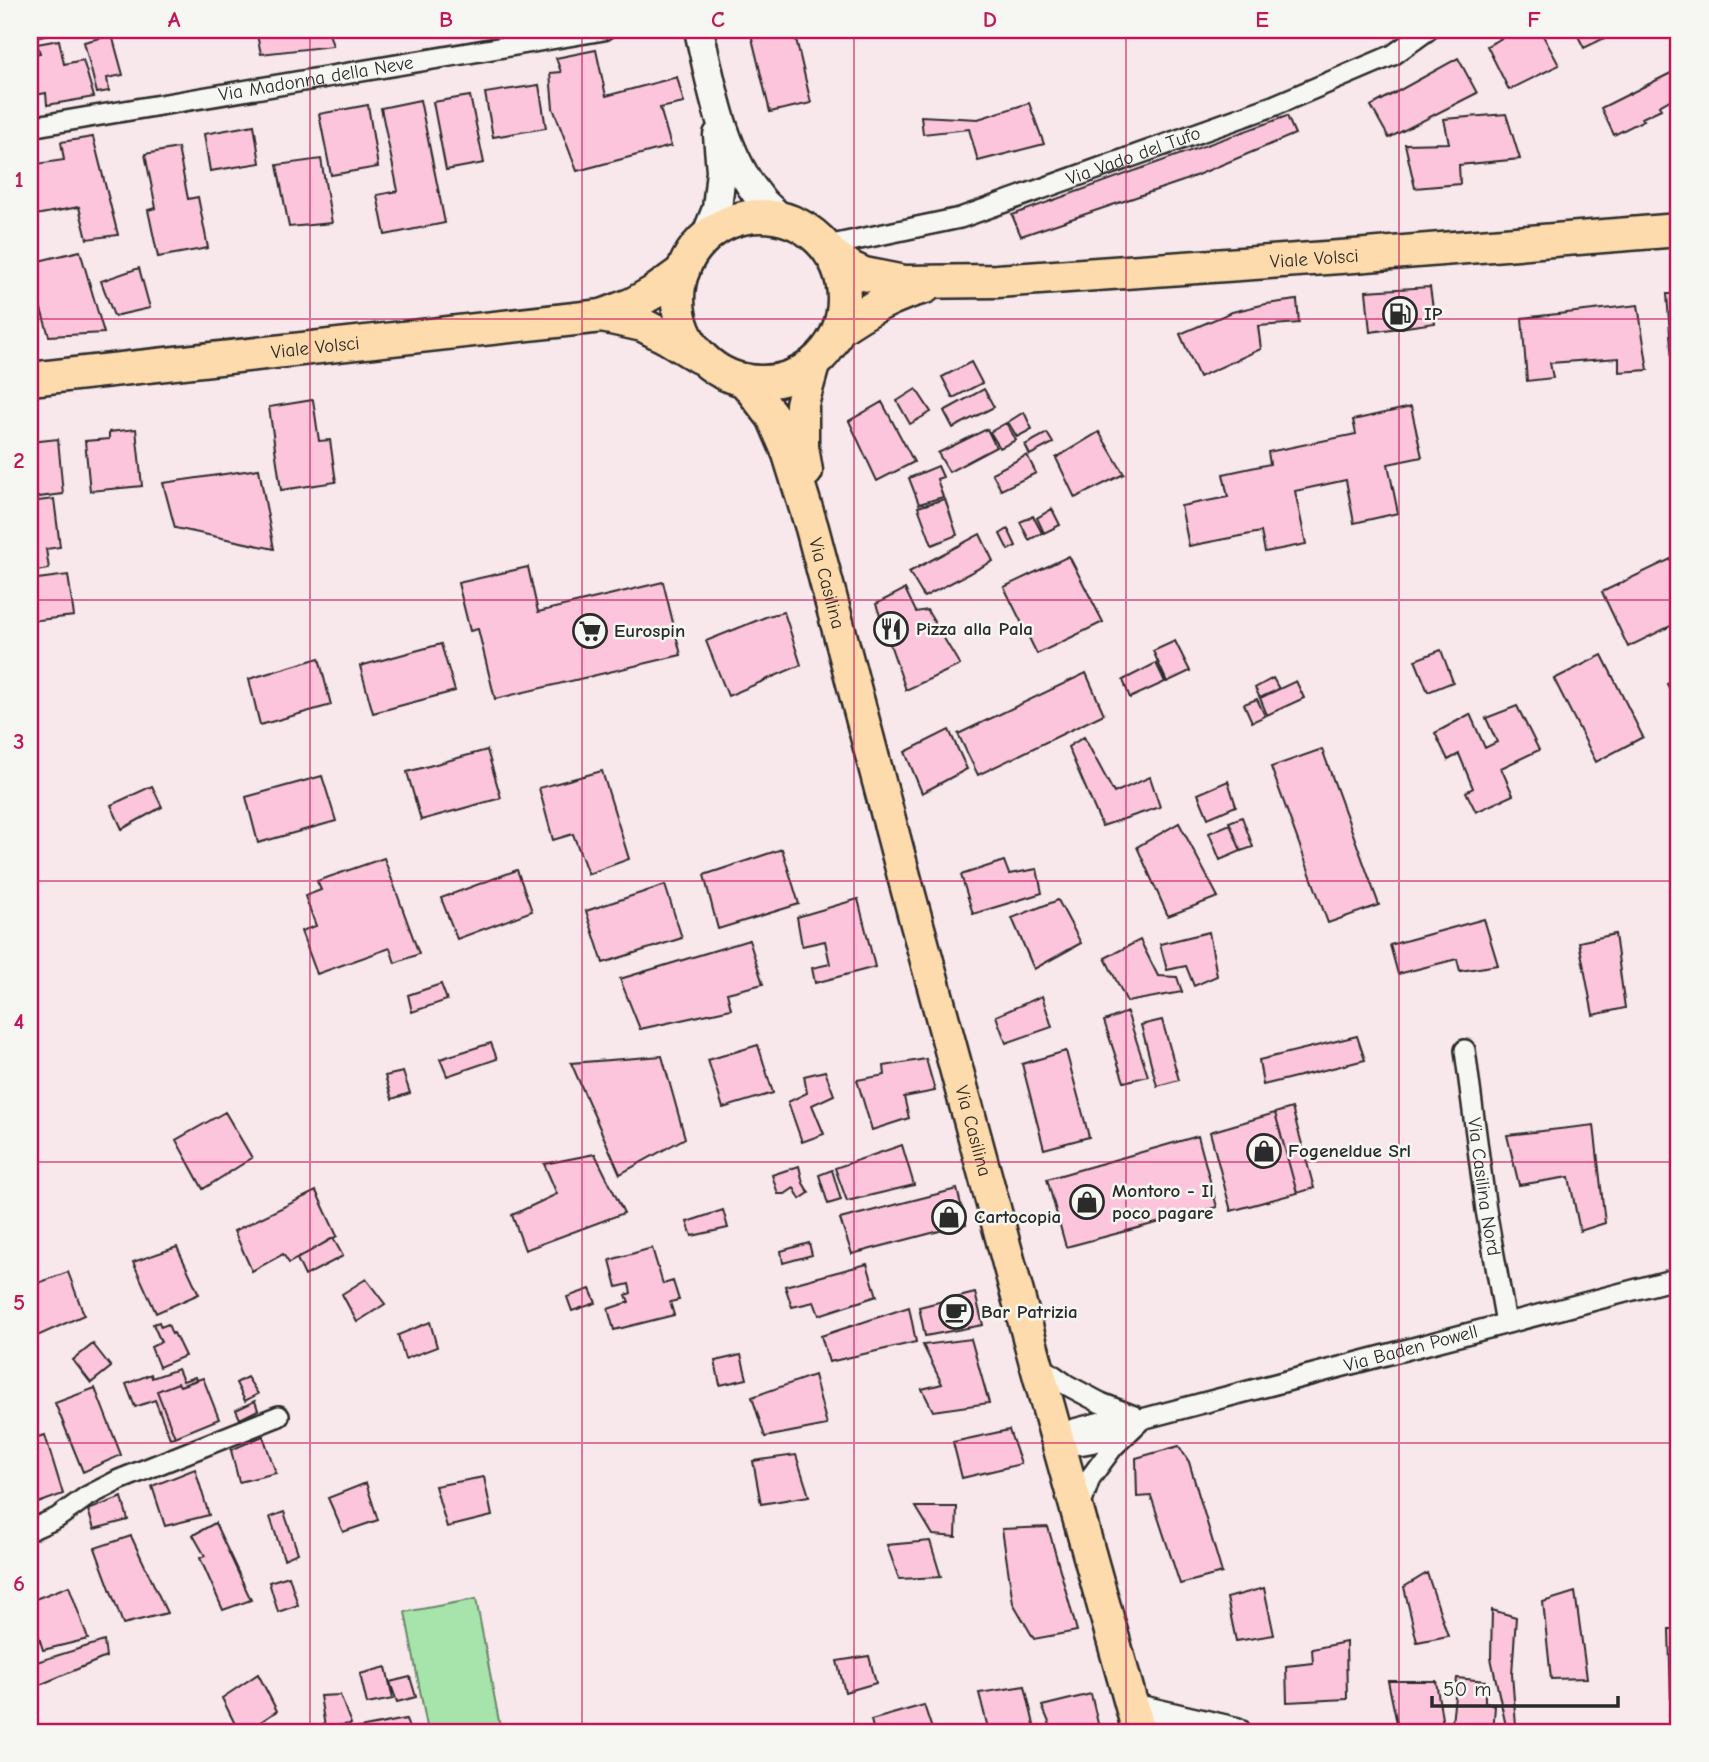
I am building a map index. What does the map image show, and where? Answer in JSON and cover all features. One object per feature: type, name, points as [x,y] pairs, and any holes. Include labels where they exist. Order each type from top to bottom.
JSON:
[{"type":"main road","points":[[699,30],[714,97],[729,144],[760,199],[780,217]]},
{"type":"main road","points":[[706,236],[728,222],[754,215],[780,217],[806,228],[829,250],[841,272],[845,300],[839,329],[828,349],[813,365],[792,377],[768,382],[744,380],[725,374],[708,362],[694,348],[684,330],[678,291],[683,271],[692,253],[706,236],[717,209],[721,171],[714,97]]},
{"type":"main road","name":"Viale Volsci","points":[[829,250],[851,268],[864,274],[904,282],[997,281],[1679,230]]},
{"type":"main road","name":"Viale Volsci","points":[[30,379],[602,316],[644,298],[683,271]]},
{"type":"main road","name":"Viale Volsci","points":[[839,329],[884,301],[908,291],[947,281]]},
{"type":"main road","name":"Viale Volsci","points":[[602,316],[643,326],[708,362]]},
{"type":"main road","name":"Via Casilina","points":[[813,365],[802,404],[802,447],[813,528]]},
{"type":"main road","name":"Via Casilina","points":[[744,380],[773,417],[789,454],[813,528],[899,858],[1136,1720]]},
{"type":"main road","points":[[1136,1720],[1236,1732]]},
{"type":"street","name":"Via Madonna della Neve","points":[[30,127],[604,30]]},
{"type":"street","name":"Via Vado del Tufo","points":[[829,250],[960,218],[1273,106],[1393,55],[1428,30]]},
{"type":"street","name":"Via Casilina Nord","points":[[1465,1049],[1486,1209],[1506,1323]]},
{"type":"street","name":"Via Baden Powell","points":[[1058,1444],[1079,1446],[1109,1437],[1142,1419],[1679,1278]]},
{"type":"street","points":[[1036,1363],[1067,1385],[1101,1403],[1142,1419]]},
{"type":"street","points":[[30,1530],[57,1518],[86,1497],[119,1480],[279,1416]]},
{"type":"street","name":"Via Baden Powell","points":[[1078,1514],[1090,1478],[1113,1447],[1142,1419]]},
{"type":"green space","points":[[476,1599],[501,1732],[428,1732],[405,1612]]},
{"type":"building","points":[[34,30],[68,30],[36,38]]},
{"type":"building","points":[[256,30],[328,30],[333,46],[261,54]]},
{"type":"building","points":[[750,30],[794,30],[811,103],[770,112]]},
{"type":"building","points":[[1516,30],[1540,30],[1559,65],[1509,90],[1487,46]]},
{"type":"building","points":[[1575,30],[1614,30],[1615,33],[1584,48]]},
{"type":"building","points":[[112,35],[123,75],[107,78],[109,91],[97,93],[84,42]]},
{"type":"building","points":[[59,40],[64,64],[83,60],[94,97],[47,105],[46,93],[30,96],[30,55],[40,53],[37,44]]},
{"type":"building","points":[[596,50],[606,96],[677,77],[684,103],[660,108],[671,146],[577,171],[553,108],[550,73],[561,72],[556,58]]},
{"type":"building","points":[[1458,58],[1477,93],[1389,138],[1371,106]]},
{"type":"building","points":[[1677,70],[1679,95],[1659,106],[1661,109],[1642,118],[1644,120],[1614,135],[1601,108]]},
{"type":"building","points":[[539,85],[546,128],[493,137],[485,93]]},
{"type":"building","points":[[470,96],[484,163],[446,170],[433,102]]},
{"type":"building","points":[[420,100],[445,223],[385,235],[377,195],[398,191],[381,108]]},
{"type":"building","points":[[1029,103],[1044,144],[978,161],[969,129],[923,134],[921,116],[978,119]]},
{"type":"building","points":[[368,105],[378,167],[331,175],[319,114]]},
{"type":"building","points":[[1506,114],[1520,159],[1459,165],[1460,184],[1415,188],[1405,144],[1449,143],[1444,119]]},
{"type":"building","points":[[1287,116],[1295,134],[1183,181],[1021,236],[1012,215]]},
{"type":"building","points":[[254,125],[260,163],[210,171],[204,134]]},
{"type":"building","points":[[93,137],[118,235],[87,239],[79,207],[30,216],[30,165],[64,160],[61,142]]},
{"type":"building","points":[[178,148],[188,199],[198,197],[208,248],[158,257],[148,210],[156,208],[145,154]]},
{"type":"building","points":[[321,159],[332,223],[289,227],[277,165]]},
{"type":"building","points":[[80,251],[104,333],[49,336],[30,272],[30,263]]},
{"type":"building","points":[[139,268],[150,308],[114,316],[101,281]]},
{"type":"building","points":[[1430,287],[1435,323],[1370,332],[1366,291]]},
{"type":"building","points":[[1667,294],[1679,294],[1679,415],[1676,416]]},
{"type":"building","points":[[1297,300],[1299,323],[1258,326],[1261,349],[1199,377],[1180,334],[1232,312]]},
{"type":"building","points":[[1638,305],[1648,370],[1619,372],[1619,358],[1550,363],[1553,378],[1527,381],[1522,318]]},
{"type":"building","points":[[971,362],[982,383],[953,398],[942,377]]},
{"type":"building","points":[[916,389],[931,412],[910,424],[897,401]]},
{"type":"building","points":[[984,389],[994,407],[953,428],[944,411]]},
{"type":"building","points":[[313,400],[319,441],[330,440],[336,482],[281,490],[269,407]]},
{"type":"building","points":[[882,402],[914,462],[877,481],[849,421]]},
{"type":"building","points":[[1411,407],[1422,457],[1388,464],[1398,513],[1354,523],[1346,480],[1295,491],[1306,544],[1265,552],[1261,532],[1189,546],[1181,506],[1228,497],[1223,474],[1270,464],[1268,452],[1356,434],[1353,420]]},
{"type":"building","points":[[1024,412],[1032,429],[1017,437],[1008,422]]},
{"type":"building","points":[[1006,423],[1016,440],[1000,448],[990,432]]},
{"type":"building","points":[[136,429],[142,486],[90,491],[85,441],[109,439],[109,432]]},
{"type":"building","points":[[987,429],[996,447],[949,472],[938,453]]},
{"type":"building","points":[[1099,432],[1124,474],[1075,498],[1056,458]]},
{"type":"building","points":[[1047,433],[1053,443],[1030,455],[1025,445]]},
{"type":"building","points":[[58,439],[63,494],[30,498],[30,442]]},
{"type":"building","points":[[1027,455],[1036,473],[1001,490],[992,473]]},
{"type":"building","points":[[938,466],[943,477],[937,479],[943,497],[919,504],[909,478]]},
{"type":"building","points":[[259,469],[274,549],[175,528],[163,483]]},
{"type":"building","points":[[54,499],[60,547],[46,549],[49,569],[30,572],[30,502]]},
{"type":"building","points":[[945,499],[957,535],[932,545],[918,507]]},
{"type":"building","points":[[1052,509],[1060,525],[1044,533],[1037,518]]},
{"type":"building","points":[[1033,516],[1042,533],[1029,540],[1020,522]]},
{"type":"building","points":[[1008,529],[1016,546],[1008,550],[1000,534]]},
{"type":"building","points":[[980,534],[993,561],[924,597],[909,572]]},
{"type":"building","points":[[1679,555],[1679,622],[1628,647],[1602,592]]},
{"type":"building","points":[[1069,556],[1103,622],[1037,654],[1004,587]]},
{"type":"building","points":[[528,567],[538,612],[663,582],[681,655],[495,699],[478,629],[470,631],[458,583]]},
{"type":"building","points":[[68,575],[74,616],[30,621],[30,580]]},
{"type":"building","points":[[905,589],[916,612],[927,610],[960,665],[906,690],[876,604]]},
{"type":"building","points":[[784,612],[801,665],[728,696],[706,641]]},
{"type":"building","points":[[1175,641],[1190,671],[1167,682],[1153,651]]},
{"type":"building","points":[[441,644],[455,691],[373,713],[360,666]]},
{"type":"building","points":[[1441,650],[1453,682],[1428,692],[1415,660]]},
{"type":"building","points":[[1602,655],[1643,737],[1596,762],[1554,679]]},
{"type":"building","points":[[319,658],[331,705],[260,725],[249,679]]},
{"type":"building","points":[[1156,663],[1165,682],[1130,698],[1123,680]]},
{"type":"building","points":[[1086,673],[1104,714],[978,775],[958,734]]},
{"type":"building","points":[[1273,678],[1279,689],[1260,698],[1255,688]]},
{"type":"building","points":[[1679,678],[1679,708],[1667,684]]},
{"type":"building","points":[[1296,681],[1304,698],[1267,715],[1260,698]]},
{"type":"building","points":[[1257,699],[1265,716],[1252,722],[1244,704]]},
{"type":"building","points":[[1517,706],[1539,750],[1501,768],[1513,795],[1476,812],[1466,792],[1473,788],[1459,754],[1448,760],[1435,733],[1470,714],[1485,748],[1497,742],[1486,718]]},
{"type":"building","points":[[949,730],[967,769],[922,793],[905,752]]},
{"type":"building","points":[[1084,737],[1114,793],[1150,777],[1160,807],[1102,826],[1068,747]]},
{"type":"building","points":[[1322,749],[1379,905],[1328,923],[1271,767]]},
{"type":"building","points":[[487,750],[501,798],[421,820],[407,772]]},
{"type":"building","points":[[602,771],[629,859],[588,874],[573,834],[553,840],[539,788]]},
{"type":"building","points":[[322,776],[336,821],[258,843],[246,797]]},
{"type":"building","points":[[1228,781],[1236,806],[1208,818],[1198,794]]},
{"type":"building","points":[[152,786],[162,807],[122,829],[111,805]]},
{"type":"building","points":[[1242,817],[1253,847],[1241,851],[1229,822]]},
{"type":"building","points":[[1179,823],[1218,897],[1168,916],[1137,847]]},
{"type":"building","points":[[1230,824],[1241,851],[1220,860],[1209,833]]},
{"type":"building","points":[[782,849],[799,904],[718,929],[704,875]]},
{"type":"building","points":[[384,858],[419,954],[395,963],[390,948],[317,974],[301,931],[316,926],[305,896],[321,890],[317,881]]},
{"type":"building","points":[[1004,861],[1009,874],[1037,869],[1042,893],[973,914],[961,875]]},
{"type":"building","points":[[517,870],[532,911],[457,939],[441,898]]},
{"type":"building","points":[[665,885],[682,938],[603,963],[586,911]]},
{"type":"building","points":[[858,899],[875,967],[815,983],[812,968],[830,964],[825,941],[802,946],[797,917]]},
{"type":"building","points":[[1058,900],[1081,943],[1034,969],[1012,918]]},
{"type":"building","points":[[1484,919],[1498,965],[1460,971],[1457,959],[1398,974],[1390,945]]},
{"type":"building","points":[[1209,932],[1217,976],[1194,986],[1186,966],[1167,970],[1160,944]]},
{"type":"building","points":[[1615,934],[1625,1008],[1593,1015],[1579,942]]},
{"type":"building","points":[[749,940],[763,984],[727,993],[731,1009],[640,1029],[620,979]]},
{"type":"building","points":[[1140,940],[1158,976],[1177,977],[1182,992],[1127,1002],[1105,958]]},
{"type":"building","points":[[441,984],[447,1000],[412,1012],[408,995]]},
{"type":"building","points":[[1042,996],[1052,1027],[1006,1043],[996,1016]]},
{"type":"building","points":[[1127,1012],[1148,1076],[1124,1082],[1104,1021]]},
{"type":"building","points":[[1162,1020],[1179,1080],[1157,1086],[1141,1025]]},
{"type":"building","points":[[1357,1036],[1365,1060],[1263,1085],[1259,1060]]},
{"type":"building","points":[[491,1043],[497,1059],[447,1076],[440,1059]]},
{"type":"building","points":[[758,1045],[773,1093],[723,1108],[708,1060]]},
{"type":"building","points":[[1066,1051],[1089,1137],[1044,1149],[1022,1064]]},
{"type":"building","points":[[662,1056],[685,1138],[620,1174],[571,1063]]},
{"type":"building","points":[[926,1059],[935,1091],[904,1097],[909,1118],[872,1130],[857,1080],[885,1075],[884,1066]]},
{"type":"building","points":[[825,1071],[834,1095],[812,1105],[824,1134],[802,1142],[788,1102],[807,1093],[804,1076]]},
{"type":"building","points":[[403,1072],[410,1093],[392,1099],[385,1076]]},
{"type":"building","points":[[1292,1108],[1314,1188],[1297,1193],[1275,1113]]},
{"type":"building","points":[[225,1112],[252,1158],[203,1189],[176,1140]]},
{"type":"building","points":[[1275,1113],[1297,1193],[1231,1211],[1210,1132]]},
{"type":"building","points":[[1594,1125],[1605,1223],[1580,1231],[1569,1177],[1519,1185],[1507,1135]]},
{"type":"building","points":[[1198,1136],[1217,1207],[1066,1247],[1047,1179]]},
{"type":"building","points":[[902,1145],[914,1185],[847,1201],[835,1168]]},
{"type":"building","points":[[595,1154],[624,1213],[525,1250],[512,1215],[557,1194],[544,1164]]},
{"type":"building","points":[[799,1166],[803,1183],[809,1193],[800,1199],[794,1188],[785,1194],[778,1194],[772,1175]]},
{"type":"building","points":[[832,1170],[841,1200],[828,1204],[819,1175]]},
{"type":"building","points":[[957,1189],[966,1224],[852,1254],[840,1219]]},
{"type":"building","points":[[316,1191],[337,1236],[289,1263],[283,1254],[252,1271],[234,1231]]},
{"type":"building","points":[[723,1210],[728,1228],[692,1236],[687,1222]]},
{"type":"building","points":[[333,1238],[343,1256],[305,1276],[297,1259]]},
{"type":"building","points":[[809,1243],[812,1255],[783,1263],[781,1251]]},
{"type":"building","points":[[177,1247],[199,1294],[156,1313],[133,1262]]},
{"type":"building","points":[[652,1248],[663,1284],[673,1281],[679,1300],[670,1302],[674,1315],[614,1330],[608,1309],[629,1302],[626,1295],[631,1293],[629,1284],[617,1287],[610,1260]]},
{"type":"building","points":[[867,1264],[877,1296],[819,1315],[814,1302],[792,1307],[785,1286]]},
{"type":"building","points":[[68,1272],[84,1315],[33,1338],[30,1329],[30,1286]]},
{"type":"building","points":[[366,1279],[385,1304],[357,1322],[342,1294]]},
{"type":"building","points":[[590,1289],[596,1303],[572,1311],[567,1297]]},
{"type":"building","points":[[975,1293],[983,1325],[925,1336],[919,1307]]},
{"type":"building","points":[[909,1307],[916,1342],[829,1362],[821,1336]]},
{"type":"building","points":[[159,1322],[161,1327],[168,1324],[185,1356],[159,1367],[151,1347],[161,1342],[153,1324]]},
{"type":"building","points":[[430,1322],[437,1347],[405,1359],[398,1335]]},
{"type":"building","points":[[971,1339],[989,1403],[933,1411],[922,1389],[942,1384],[923,1345]]},
{"type":"building","points":[[93,1344],[111,1367],[91,1383],[73,1360]]},
{"type":"building","points":[[741,1355],[747,1379],[720,1385],[715,1361]]},
{"type":"building","points":[[178,1369],[183,1381],[195,1377],[196,1380],[157,1391],[175,1437],[170,1438],[155,1400],[135,1407],[126,1384],[151,1374],[152,1378]]},
{"type":"building","points":[[814,1375],[827,1425],[765,1437],[752,1397]]},
{"type":"building","points":[[247,1377],[258,1394],[245,1401],[236,1383]]},
{"type":"building","points":[[203,1378],[219,1419],[175,1437],[157,1391]]},
{"type":"building","points":[[95,1388],[121,1455],[83,1472],[55,1403]]},
{"type":"building","points":[[255,1401],[258,1410],[240,1419],[236,1410]]},
{"type":"building","points":[[1009,1430],[1021,1464],[962,1478],[953,1442]]},
{"type":"building","points":[[45,1435],[63,1494],[30,1506],[30,1439]]},
{"type":"building","points":[[263,1436],[276,1473],[239,1482],[231,1450]]},
{"type":"building","points":[[1179,1446],[1189,1462],[1222,1573],[1180,1584],[1151,1496],[1137,1497],[1136,1458]]},
{"type":"building","points":[[796,1455],[809,1496],[761,1504],[753,1461]]},
{"type":"building","points":[[195,1469],[209,1515],[165,1526],[152,1486]]},
{"type":"building","points":[[484,1477],[492,1516],[447,1527],[435,1486]]},
{"type":"building","points":[[366,1483],[378,1520],[343,1532],[328,1498]]},
{"type":"building","points":[[122,1497],[128,1520],[94,1529],[88,1510]]},
{"type":"building","points":[[916,1507],[957,1507],[956,1537],[933,1535]]},
{"type":"building","points":[[284,1512],[298,1553],[284,1559],[270,1517]]},
{"type":"building","points":[[215,1523],[251,1600],[223,1610],[200,1558],[205,1556],[193,1535]]},
{"type":"building","points":[[1048,1527],[1077,1631],[1034,1639],[1013,1603],[1002,1529]]},
{"type":"building","points":[[131,1536],[167,1613],[123,1624],[95,1548]]},
{"type":"building","points":[[930,1541],[941,1577],[899,1579],[887,1545]]},
{"type":"building","points":[[1427,1573],[1448,1636],[1417,1642],[1404,1587]]},
{"type":"building","points":[[289,1576],[298,1605],[278,1612],[269,1582]]},
{"type":"building","points":[[69,1586],[88,1639],[43,1650],[30,1601]]},
{"type":"building","points":[[1264,1588],[1274,1635],[1236,1641],[1227,1598]]},
{"type":"building","points":[[1575,1592],[1587,1678],[1551,1679],[1543,1602]]},
{"type":"building","points":[[1492,1610],[1516,1617],[1512,1674],[1516,1726],[1506,1726],[1491,1658]]},
{"type":"building","points":[[1669,1629],[1679,1629],[1679,1703],[1671,1703]]},
{"type":"building","points":[[104,1641],[106,1657],[30,1689],[30,1664]]},
{"type":"building","points":[[1346,1642],[1347,1699],[1287,1702],[1286,1666],[1313,1663],[1312,1649]]},
{"type":"building","points":[[869,1656],[876,1683],[845,1692],[837,1661]]},
{"type":"building","points":[[386,1667],[393,1699],[367,1704],[360,1674]]},
{"type":"building","points":[[258,1674],[277,1711],[245,1732],[239,1732],[222,1698]]},
{"type":"building","points":[[410,1677],[416,1697],[397,1702],[390,1682]]},
{"type":"building","points":[[1457,1678],[1485,1681],[1485,1702],[1495,1706],[1493,1732],[1451,1732]]},
{"type":"building","points":[[1388,1681],[1436,1681],[1443,1725],[1398,1728]]},
{"type":"building","points":[[1025,1686],[1035,1729],[989,1732],[979,1693]]},
{"type":"building","points":[[1091,1694],[1100,1732],[1053,1732],[1042,1706]]},
{"type":"building","points":[[340,1695],[351,1724],[325,1727],[320,1696]]},
{"type":"building","points":[[924,1705],[933,1732],[874,1732],[871,1720]]},
{"type":"building","points":[[406,1719],[410,1732],[349,1730]]},
{"type":"building","points":[[1537,1729],[1581,1729],[1582,1732],[1537,1732]]},
{"type":"place","name":"IP","points":[[1400,314]]},
{"type":"place","name":"Pizza alla Pala","points":[[891,629]]},
{"type":"place","name":"Eurospin","points":[[590,631]]},
{"type":"place","name":"Fogeneldue Srl","points":[[1264,1151]]},
{"type":"place","name":"Montoro - Il poco pagare","points":[[1087,1202]]},
{"type":"place","name":"Cartocopia","points":[[949,1217]]},
{"type":"place","name":"Bar Patrizia","points":[[956,1312]]}]
